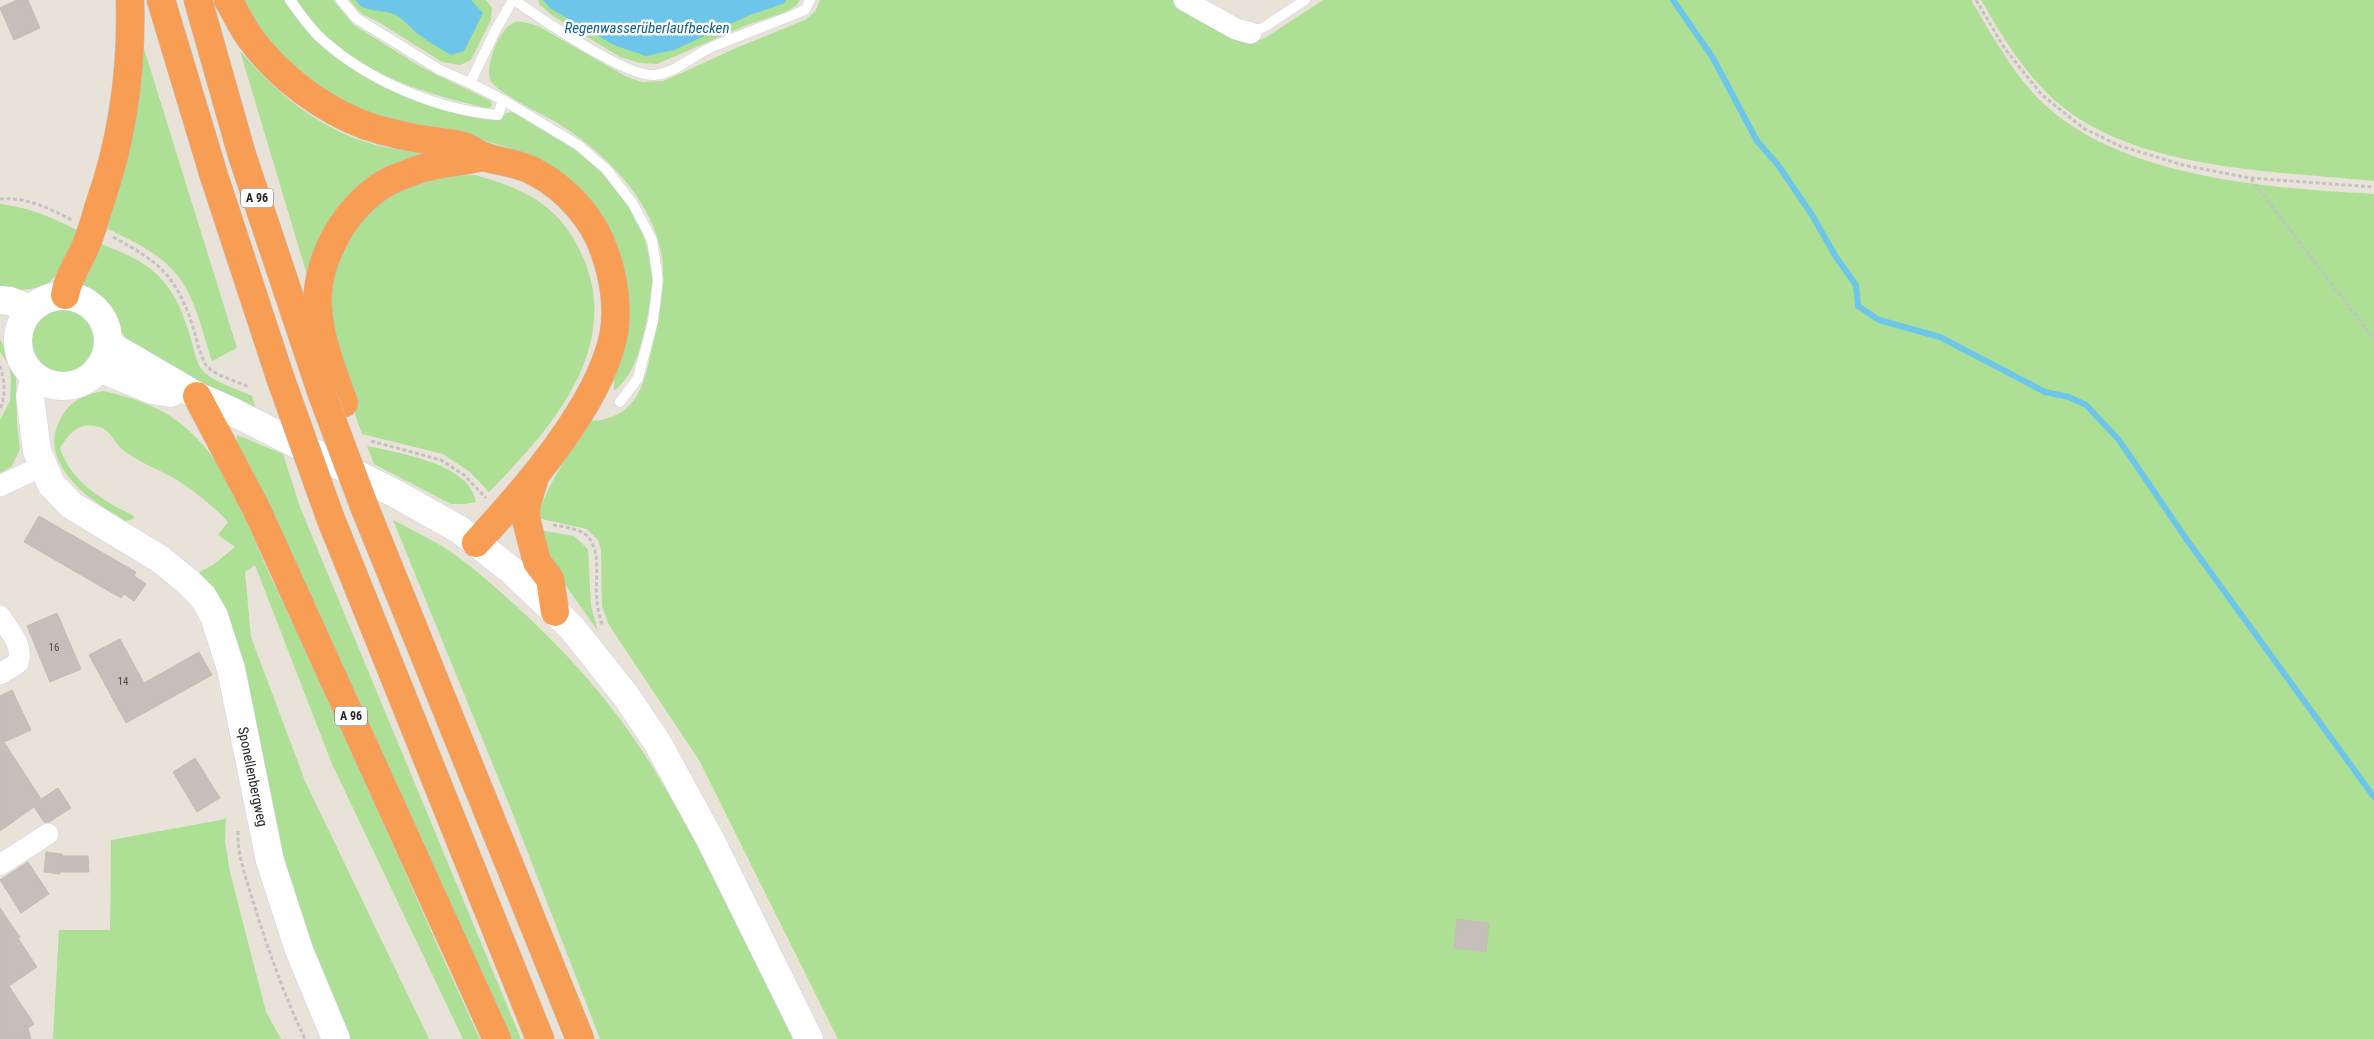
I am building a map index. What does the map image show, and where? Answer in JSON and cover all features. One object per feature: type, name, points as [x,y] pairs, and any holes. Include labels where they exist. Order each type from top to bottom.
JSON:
[{"type":"highway","points":[[65,295],[67,282],[85,248],[109,178],[122,125],[131,43],[130,0]]},
{"type":"highway","name":"A 96","points":[[161,0],[214,176],[280,377],[330,517],[540,1039]]},
{"type":"highway","name":"A 96","points":[[198,0],[242,155],[333,399]]},
{"type":"highway","points":[[228,0],[251,39],[275,66],[300,88],[326,106],[368,126],[395,134],[464,146],[484,156],[534,171],[555,185],[581,210],[600,238],[611,268],[615,300],[614,336],[604,366],[590,394],[536,474],[476,543]]},
{"type":"highway","points":[[484,156],[463,163],[429,166],[393,179],[374,191],[357,207],[339,229],[328,252],[321,279],[318,306],[333,399],[366,465],[364,506],[375,537],[580,1039]]},
{"type":"highway","name":"A 96","points":[[197,396],[256,508],[497,1039]]},
{"type":"highway","points":[[536,474],[526,506],[526,519],[537,562],[550,579],[555,612]]},
{"type":"street","points":[[1184,0],[1236,29],[1251,33]]},
{"type":"street","points":[[65,295],[80,299],[94,307],[103,320],[104,356],[80,382],[56,385],[35,377],[24,364],[9,330],[21,323],[30,309],[50,297],[65,295]]},
{"type":"street","points":[[0,300],[10,301],[30,309]]},
{"type":"street","points":[[104,356],[229,410],[396,494],[460,530],[512,571],[572,628],[626,696],[657,742],[711,841],[809,1039]]},
{"type":"street","name":"Sponellenbergweg","points":[[35,377],[30,396],[36,438],[42,466],[51,484],[71,505],[160,559],[188,581],[203,597],[214,616],[231,669],[270,861],[299,950],[336,1039]]},
{"type":"street","points":[[36,438],[41,422],[53,407],[64,385]]},
{"type":"street","points":[[0,486],[42,466]]},
{"type":"street","points":[[0,616],[19,646],[21,655],[18,663],[0,674]]},
{"type":"street","points":[[0,865],[48,834]]},
{"type":"lane","points":[[290,0],[324,41],[360,68],[383,82],[430,99],[478,113],[498,115],[503,100]]},
{"type":"lane","points":[[341,0],[356,18],[440,70],[503,100],[578,145],[606,169],[633,204],[652,240],[658,280],[652,321],[638,378],[620,402]]},
{"type":"lane","points":[[470,83],[496,29],[514,0],[615,62],[642,74],[654,75],[672,69],[711,48],[805,10],[810,0]]},
{"type":"lane","points":[[1251,33],[1266,26],[1305,0]]},
{"type":"path","points":[[1976,0],[2006,49],[2042,95],[2083,128],[2120,146],[2183,165],[2250,178],[2374,187]]},
{"type":"path","points":[[2250,178],[2374,339]]},
{"type":"path","points":[[0,199],[16,198],[38,204],[74,221]]},
{"type":"path","points":[[109,235],[136,249],[162,268],[172,280],[191,319],[206,365],[212,371],[250,387]]},
{"type":"path","points":[[0,366],[4,378],[5,392],[0,410]]},
{"type":"path","points":[[298,1025],[305,1039]]},
{"type":"green space","points":[[238,0],[285,0],[324,48],[385,88],[483,118],[501,119],[506,113],[513,112],[579,151],[606,176],[628,206],[645,239],[652,275],[646,324],[636,360],[627,377],[614,391],[614,372],[628,316],[549,164],[523,152],[485,141],[396,125],[337,101],[277,53]]},
{"type":"green space","points":[[295,0],[333,0],[354,25],[421,67],[491,101],[492,106],[487,108],[424,91],[404,84],[365,65],[347,54],[325,36]]},
{"type":"green space","points":[[349,0],[486,0],[492,8],[491,20],[471,60],[460,65],[442,62],[377,21],[362,14]]},
{"type":"green space","name":"Regenwasserüberlaufbecken","points":[[538,0],[800,0],[796,6],[783,13],[747,25],[657,64],[640,63],[620,57],[553,16],[540,5]]},
{"type":"green space","points":[[820,0],[1173,0],[1250,43],[1265,38],[1323,0],[1971,0],[2005,56],[2034,94],[2045,105],[2078,130],[2116,149],[2157,164],[2201,175],[2246,183],[2374,194],[2374,1039],[838,1039],[699,760],[609,625],[602,606],[601,550],[598,540],[587,529],[537,518],[553,479],[591,421],[614,416],[622,411],[630,405],[641,388],[648,366],[658,318],[663,268],[660,245],[652,223],[641,202],[610,164],[573,133],[495,86],[489,75],[492,57],[499,38],[510,25],[516,22],[538,26],[627,77],[642,82],[663,81],[736,48],[805,20],[815,12]]},
{"type":"green space","points":[[1981,0],[2374,0],[2374,181],[2289,174],[2199,162],[2155,151],[2114,137],[2076,117],[2044,90],[2018,58]]},
{"type":"green space","points":[[141,39],[237,348],[212,361],[190,295],[178,276],[153,253],[104,227]]},
{"type":"green space","points":[[240,51],[282,93],[329,126],[374,145],[437,155],[362,185],[334,213],[307,275]]},
{"type":"green space","points":[[475,175],[493,180],[526,194],[553,212],[574,239],[583,257],[593,291],[594,324],[587,355],[574,386],[556,415],[535,442],[489,492],[470,472],[443,454],[362,434],[351,403],[327,300],[333,263],[349,231],[376,202],[408,187],[445,176]]},
{"type":"green space","points":[[0,204],[41,214],[79,231],[60,271],[44,285],[33,289],[0,289]]},
{"type":"green space","points":[[98,243],[133,258],[147,266],[158,276],[176,300],[201,369],[227,386],[252,396],[256,409],[159,364],[129,344],[102,299],[93,292],[80,287]]},
{"type":"green space","points":[[56,309],[68,309],[85,318],[92,329],[94,341],[92,353],[85,364],[68,373],[56,373],[44,368],[35,359],[30,347],[30,335],[35,323],[44,314]]},
{"type":"green space","points":[[0,339],[12,362],[16,377],[17,424],[20,449],[12,466],[0,473],[0,420],[10,401],[11,379],[9,365],[0,352]]},
{"type":"green space","points":[[104,391],[145,403],[180,423],[201,443],[213,458],[233,491],[264,563],[352,751],[480,1039],[463,1039],[332,764],[255,565],[245,572],[251,637],[305,781],[429,1039],[345,1039],[309,956],[210,585],[199,572],[213,565],[235,547],[218,535],[228,522],[191,489],[171,476],[129,455],[119,447],[106,430],[96,426],[84,426],[74,431],[60,448],[65,460],[80,481],[100,497],[134,516],[133,519],[125,521],[99,505],[77,487],[62,468],[57,457],[55,434],[59,422],[72,404],[83,397]]},
{"type":"green space","points":[[237,435],[283,454],[300,507],[521,1039],[510,1039],[237,446]]},
{"type":"green space","points":[[367,446],[414,457],[447,469],[461,478],[471,489],[476,502],[451,504],[374,464]]},
{"type":"green space","points":[[393,520],[450,551],[487,580],[553,642],[608,703],[625,725],[674,803],[710,869],[795,1039],[600,1039],[511,809]]},
{"type":"green space","points":[[539,530],[574,536],[588,549],[591,606],[598,631],[549,562]]},
{"type":"green space","points":[[226,819],[225,841],[230,872],[266,1012],[281,1039],[53,1039],[59,930],[110,930],[111,840]]},
{"type":"water","points":[[356,0],[471,0],[483,13],[464,51],[451,55],[415,32],[394,14],[367,9]]},
{"type":"water","name":"Regenwasserüberlaufbecken","points":[[543,0],[786,0],[785,3],[750,15],[674,50],[646,56],[614,45],[551,9]]},
{"type":"building","points":[[17,0],[28,0],[40,28],[14,40],[0,8]]},
{"type":"building","points":[[39,516],[136,572],[134,576],[146,584],[134,601],[124,594],[121,598],[24,542]]},
{"type":"building","points":[[57,613],[81,669],[50,682],[27,626]]},
{"type":"building","points":[[120,639],[144,683],[199,652],[212,675],[126,723],[89,655]]},
{"type":"building","points":[[12,690],[31,730],[4,742],[41,799],[58,788],[71,808],[49,822],[44,822],[34,807],[0,831],[0,696]]},
{"type":"building","points":[[195,758],[220,798],[197,812],[173,772]]},
{"type":"building","points":[[46,852],[62,854],[62,856],[88,856],[89,872],[60,872],[60,874],[44,872]]},
{"type":"building","points":[[28,862],[49,894],[21,913],[0,880]]},
{"type":"building","points":[[0,908],[20,937],[18,938],[37,967],[9,986],[34,1024],[28,1028],[31,1039],[0,1039]]},
{"type":"building","points":[[1457,919],[1489,923],[1486,952],[1454,948]]},
{"type":"waterway","points":[[1673,0],[1713,58],[1757,141],[1778,165],[1812,215],[1836,257],[1856,285],[1858,306],[1879,320],[1940,337],[2045,392],[2069,397],[2086,405],[2119,440],[2187,540],[2374,797]]}]
